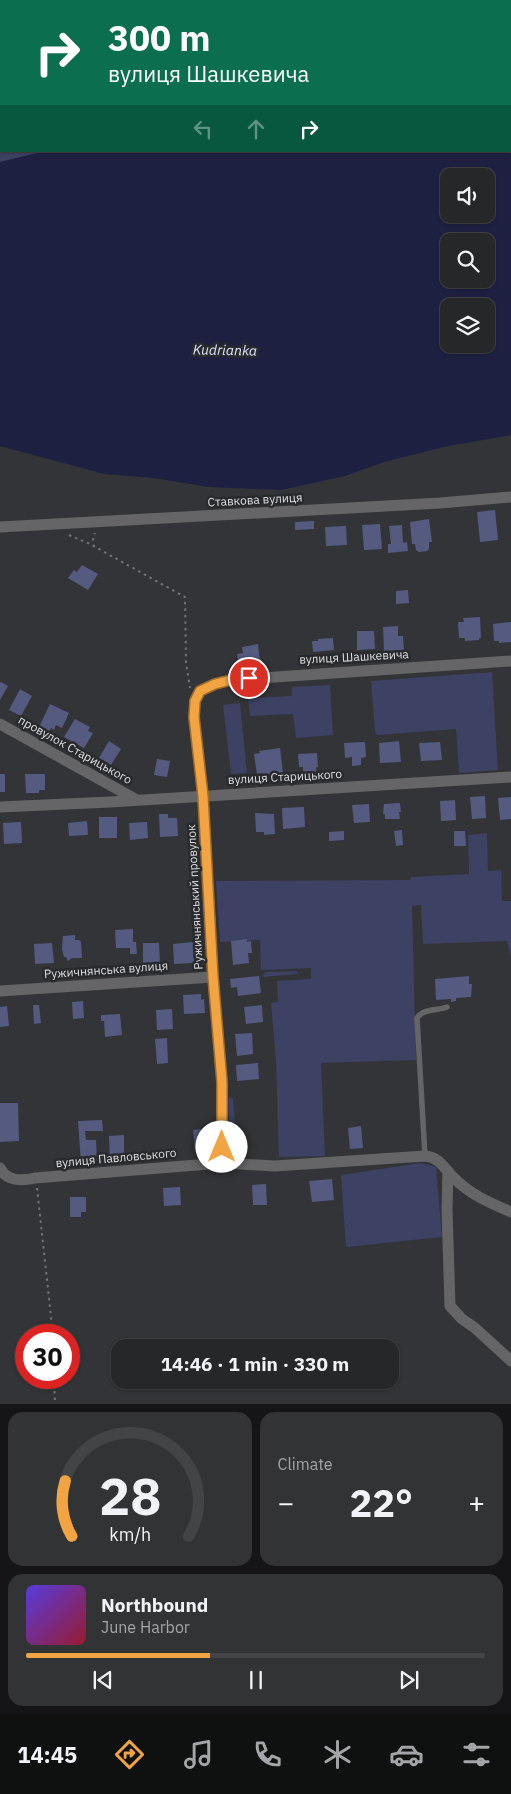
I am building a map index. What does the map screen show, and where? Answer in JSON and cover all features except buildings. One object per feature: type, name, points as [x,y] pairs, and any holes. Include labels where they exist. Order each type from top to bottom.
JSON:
[{"type":"street","name":"Ставкова вулиця","points":[[0,527],[430,504],[511,497]]},
{"type":"street","name":"вулиця Шашкевича","points":[[195,691],[231,680],[511,662]]},
{"type":"street","name":"Ружичнянський провулок","points":[[195,691],[194,717],[203,796],[213,977],[222,1082],[222,1163]]},
{"type":"street","name":"провулок Старицького","points":[[0,724],[137,800]]},
{"type":"street","name":"вулиця Старицького","points":[[0,807],[511,777]]},
{"type":"street","points":[[110,802],[114,794],[112,786]]},
{"type":"street","name":"Ружичнянська вулиця","points":[[0,991],[213,977]]},
{"type":"street","points":[[426,1156],[439,1161],[462,1186],[480,1199],[511,1212]]},
{"type":"street","name":"вулиця Павловського","points":[[0,1168],[12,1180],[26,1181],[36,1178],[222,1163],[274,1166],[426,1156]]},
{"type":"street","points":[[448,1171],[447,1209],[450,1306],[462,1320],[475,1328],[511,1361]]},
{"type":"lane","points":[[426,1156],[417,1018],[419,1014],[447,1008]]},
{"type":"path","points":[[94,547],[94,534],[100,522]]},
{"type":"path","points":[[69,535],[185,597],[186,664],[195,691]]},
{"type":"path","points":[[36,1178],[52,1324]]},
{"type":"path","points":[[55,1389],[56,1404]]},
{"type":"shaded area","points":[[0,152],[42,152],[0,162]]},
{"type":"shaded area","points":[[492,672],[498,770],[459,773],[456,729],[378,735],[375,732],[371,681]]},
{"type":"shaded area","points":[[330,685],[333,735],[296,738],[293,714],[250,716],[248,698],[292,696],[292,687]]},
{"type":"shaded area","points":[[240,703],[247,773],[231,774],[223,705]]},
{"type":"shaded area","points":[[487,833],[488,871],[501,870],[502,901],[511,901],[511,957],[507,941],[423,944],[421,905],[412,906],[416,1060],[321,1063],[325,1156],[279,1157],[276,1060],[271,1003],[278,1002],[277,981],[311,979],[311,968],[261,970],[260,940],[220,942],[216,881],[410,880],[411,877],[469,874],[468,835]]},
{"type":"shaded area","points":[[296,971],[297,974],[264,977],[262,975],[267,972]]},
{"type":"shaded area","points":[[230,1097],[233,1099],[237,1150],[243,1159],[242,1161],[232,1159],[231,1155],[228,1099]]},
{"type":"shaded area","points":[[420,1163],[436,1167],[442,1237],[346,1247],[341,1175]]},
{"type":"water","name":"Kudrianka","points":[[42,152],[511,152],[511,435],[448,446],[384,462],[345,476],[281,490],[209,487],[154,478],[104,474],[0,446],[0,162]]},
{"type":"route","points":[[222,1147],[222,1082],[213,977],[203,796],[194,717],[195,701],[200,691],[215,684],[249,678]]}]
